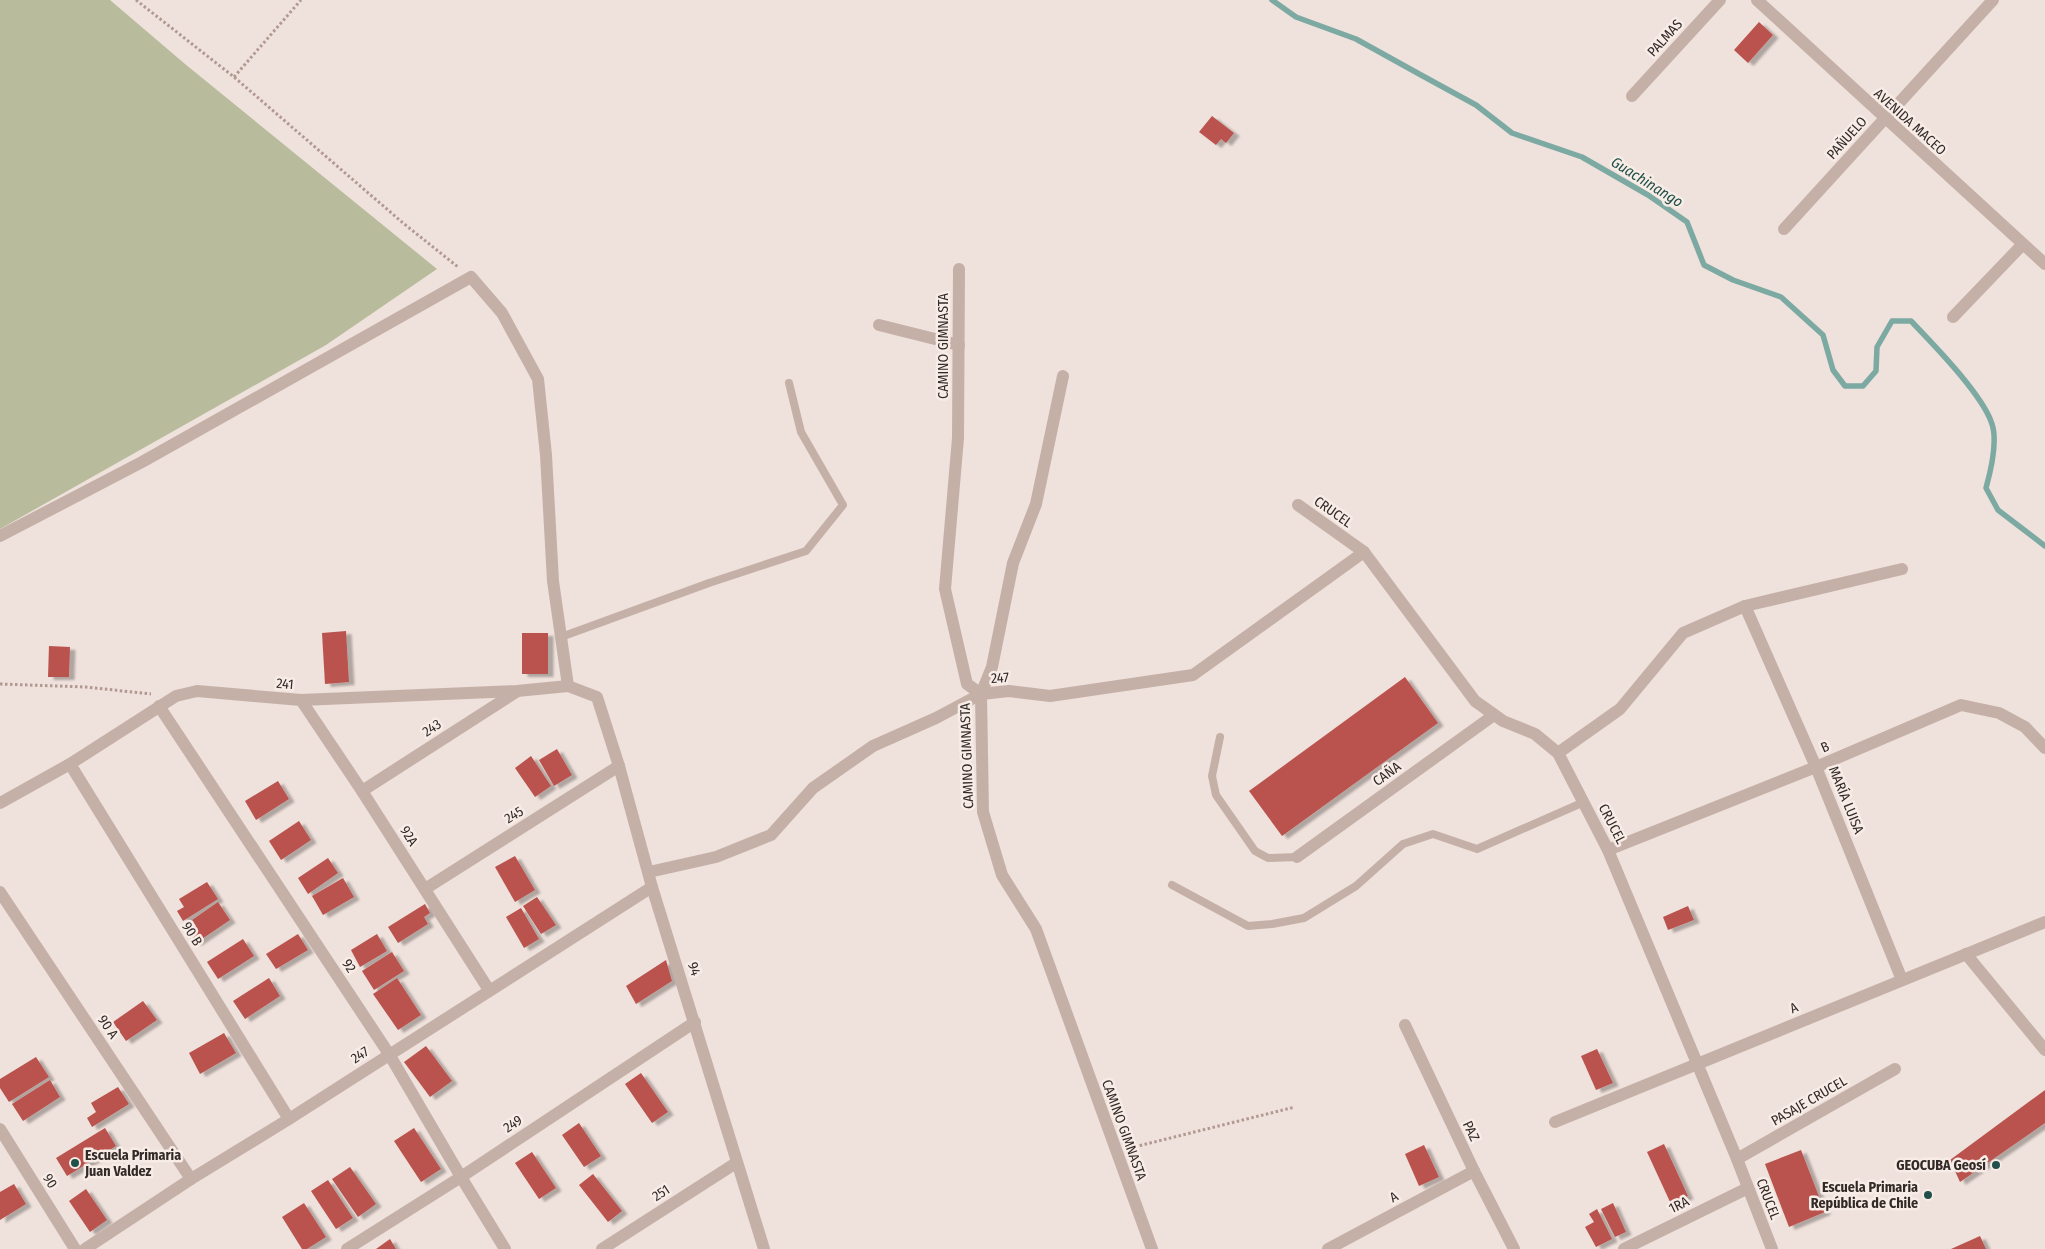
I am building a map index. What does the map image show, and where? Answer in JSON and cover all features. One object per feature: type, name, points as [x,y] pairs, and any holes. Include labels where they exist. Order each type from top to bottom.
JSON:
[{"type":"street","name":"PALMAS","points":[[1632,96],[1720,0]]},
{"type":"street","name":"AVENIDA MACEO","points":[[1756,0],[2045,264]]},
{"type":"street","name":"PAÑUELO","points":[[1784,229],[1993,0]]},
{"type":"street","points":[[1953,317],[2023,244]]},
{"type":"street","name":"CAMINO GIMNASTA","points":[[959,270],[958,438],[945,589],[966,684],[981,694],[983,812],[1002,875],[1036,929],[1152,1249]]},
{"type":"street","points":[[0,536],[142,462],[471,277],[502,313],[538,379],[546,455],[553,581],[568,686]]},
{"type":"street","points":[[879,325],[959,345]]},
{"type":"street","points":[[981,694],[992,666],[1014,563],[1036,504],[1063,376]]},
{"type":"street","name":"CRUCEL","points":[[1298,505],[1364,552],[1475,701],[1503,722],[1535,734],[1558,753],[1608,850],[1698,1063],[1772,1249]]},
{"type":"street","name":"247","points":[[648,872],[716,856],[771,835],[813,788],[873,746],[936,718],[981,694],[1008,691],[1050,696],[1193,675],[1364,552]]},
{"type":"street","points":[[1558,753],[1620,709],[1683,633],[1744,606],[1902,569]]},
{"type":"street","name":"MARÍA LUISA","points":[[1744,606],[1816,767],[1902,980]]},
{"type":"street","name":"241","points":[[0,803],[70,764],[176,696],[197,691],[301,700],[517,691],[568,686],[597,697]]},
{"type":"street","name":"243","points":[[362,791],[517,691]]},
{"type":"street","name":"94","points":[[597,697],[619,766],[652,887],[764,1249]]},
{"type":"street","name":"92A","points":[[301,700],[362,791],[488,990]]},
{"type":"street","name":"B","points":[[1608,850],[1816,767],[1961,705],[2000,713],[2025,727],[2045,748]]},
{"type":"street","name":"92","points":[[159,706],[389,1054],[505,1249]]},
{"type":"street","name":"CAÑA","points":[[1297,857],[1494,715]]},
{"type":"street","name":"90 B","points":[[70,764],[289,1119]]},
{"type":"street","name":"245","points":[[424,890],[619,766]]},
{"type":"street","name":"247","points":[[85,1249],[191,1178],[289,1119],[488,990],[652,887]]},
{"type":"street","name":"90 A","points":[[0,892],[191,1178]]},
{"type":"street","name":"A","points":[[1555,1122],[2045,922]]},
{"type":"street","points":[[1966,954],[2045,1050]]},
{"type":"street","name":"249","points":[[347,1249],[461,1177],[695,1022]]},
{"type":"street","name":"PAZ","points":[[1405,1025],[1474,1171],[1514,1249]]},
{"type":"street","name":"PASAJE CRUCEL","points":[[1737,1159],[1895,1069]]},
{"type":"street","name":"90","points":[[1,1131],[75,1249]]},
{"type":"street","name":"251","points":[[602,1249],[736,1163]]},
{"type":"street","name":"A","points":[[1328,1249],[1474,1171]]},
{"type":"street","name":"1RA","points":[[1624,1249],[1748,1188]]},
{"type":"lane","points":[[561,637],[709,583],[806,551],[843,505],[800,432],[789,383]]},
{"type":"lane","points":[[1220,737],[1212,776],[1216,795],[1255,850],[1268,858],[1297,857]]},
{"type":"lane","points":[[1172,885],[1248,926],[1304,918],[1356,886],[1403,844],[1433,834],[1478,849],[1584,802]]},
{"type":"path","points":[[136,0],[234,77],[403,223],[471,277]]},
{"type":"path","points":[[234,77],[301,0]]},
{"type":"path","points":[[0,684],[86,687],[176,696]]},
{"type":"path","points":[[1115,1151],[1295,1107]]},
{"type":"green space","points":[[0,0],[110,0],[185,64],[437,269],[326,345],[0,529]]},
{"type":"building","points":[[1759,22],[1773,35],[1748,63],[1734,50]]},
{"type":"building","points":[[1212,116],[1234,133],[1226,143],[1221,139],[1216,145],[1199,132]]},
{"type":"building","points":[[346,631],[349,682],[325,684],[322,633]]},
{"type":"building","points":[[522,633],[548,633],[548,674],[522,674]]},
{"type":"building","points":[[49,646],[70,647],[69,677],[48,677]]},
{"type":"building","points":[[1405,677],[1438,723],[1282,836],[1249,791]]},
{"type":"building","points":[[557,749],[572,775],[554,786],[539,760]]},
{"type":"building","points":[[531,756],[551,786],[535,797],[515,768]]},
{"type":"building","points":[[278,781],[289,799],[256,820],[245,801]]},
{"type":"building","points":[[299,821],[311,840],[281,860],[269,841]]},
{"type":"building","points":[[515,856],[535,890],[515,902],[495,867]]},
{"type":"building","points":[[328,858],[338,873],[308,894],[298,878]]},
{"type":"building","points":[[343,878],[354,897],[323,915],[312,896]]},
{"type":"building","points":[[207,882],[218,899],[183,921],[177,911],[184,907],[179,899]]},
{"type":"building","points":[[537,897],[556,925],[541,934],[523,906]]},
{"type":"building","points":[[218,902],[230,920],[196,943],[189,931],[196,926],[192,920]]},
{"type":"building","points":[[425,904],[430,913],[424,917],[428,924],[398,943],[388,927]]},
{"type":"building","points":[[1688,906],[1694,920],[1668,930],[1663,917]]},
{"type":"building","points":[[521,908],[539,939],[524,948],[506,917]]},
{"type":"building","points":[[298,934],[308,950],[276,969],[266,954]]},
{"type":"building","points":[[377,934],[387,951],[360,967],[351,950]]},
{"type":"building","points":[[243,939],[254,956],[218,979],[207,962]]},
{"type":"building","points":[[392,952],[404,971],[374,990],[362,971]]},
{"type":"building","points":[[666,960],[672,981],[636,1004],[626,986]]},
{"type":"building","points":[[269,978],[280,996],[245,1019],[233,1001]]},
{"type":"building","points":[[397,978],[421,1015],[398,1030],[373,994]]},
{"type":"building","points":[[143,1001],[157,1020],[126,1041],[113,1022]]},
{"type":"building","points":[[224,1033],[236,1053],[200,1074],[189,1053]]},
{"type":"building","points":[[426,1046],[452,1081],[430,1097],[404,1062]]},
{"type":"building","points":[[1597,1049],[1613,1083],[1596,1090],[1581,1056]]},
{"type":"building","points":[[36,1057],[49,1077],[9,1102],[0,1088],[0,1079]]},
{"type":"building","points":[[641,1073],[668,1112],[652,1123],[625,1084]]},
{"type":"building","points":[[50,1080],[60,1097],[23,1121],[12,1104]]},
{"type":"building","points":[[118,1087],[129,1104],[92,1127],[87,1118],[96,1112],[91,1103]]},
{"type":"building","points":[[2045,1090],[2045,1123],[1960,1182],[1950,1160]]},
{"type":"building","points":[[579,1123],[601,1156],[584,1167],[562,1135]]},
{"type":"building","points":[[105,1128],[116,1146],[67,1176],[56,1158]]},
{"type":"building","points":[[414,1128],[441,1169],[421,1182],[394,1141]]},
{"type":"building","points":[[1664,1144],[1688,1196],[1671,1204],[1647,1152]]},
{"type":"building","points":[[1424,1145],[1439,1177],[1419,1186],[1405,1154]]},
{"type":"building","points":[[1801,1150],[1825,1212],[1789,1227],[1765,1164]]},
{"type":"building","points":[[532,1152],[556,1188],[539,1199],[515,1163]]},
{"type":"building","points":[[350,1167],[376,1204],[358,1217],[332,1179]]},
{"type":"building","points":[[593,1174],[622,1211],[608,1222],[579,1185]]},
{"type":"building","points":[[328,1180],[353,1218],[336,1229],[311,1191]]},
{"type":"building","points":[[14,1184],[26,1204],[0,1220],[0,1192]]},
{"type":"building","points":[[86,1189],[107,1220],[90,1232],[69,1201]]},
{"type":"building","points":[[304,1203],[326,1237],[307,1249],[302,1249],[282,1217]]},
{"type":"building","points":[[1613,1203],[1626,1232],[1615,1237],[1601,1209]]},
{"type":"building","points":[[1597,1209],[1612,1239],[1596,1247],[1585,1227],[1594,1222],[1589,1214]]},
{"type":"building","points":[[1980,1236],[1986,1249],[1951,1249]]},
{"type":"building","points":[[390,1239],[396,1249],[376,1249]]},
{"type":"waterway","name":"Guachinango","points":[[1272,0],[1296,17],[1356,39],[1476,105],[1512,133],[1582,157],[1648,195],[1687,222],[1704,265],[1733,280],[1781,297],[1823,335],[1833,370],[1845,386],[1863,386],[1876,371],[1877,347],[1892,321],[1911,321],[1956,370],[1987,412],[1994,431],[1994,447],[1986,488],[1998,510],[2045,546]]},
{"type":"place","name":"Escuela Primaria Juan Valdez","points":[[75,1163]]},
{"type":"place","name":"GEOCUBA Geosí","points":[[1996,1165]]},
{"type":"place","name":"Escuela Primaria República de Chile","points":[[1928,1195]]}]
